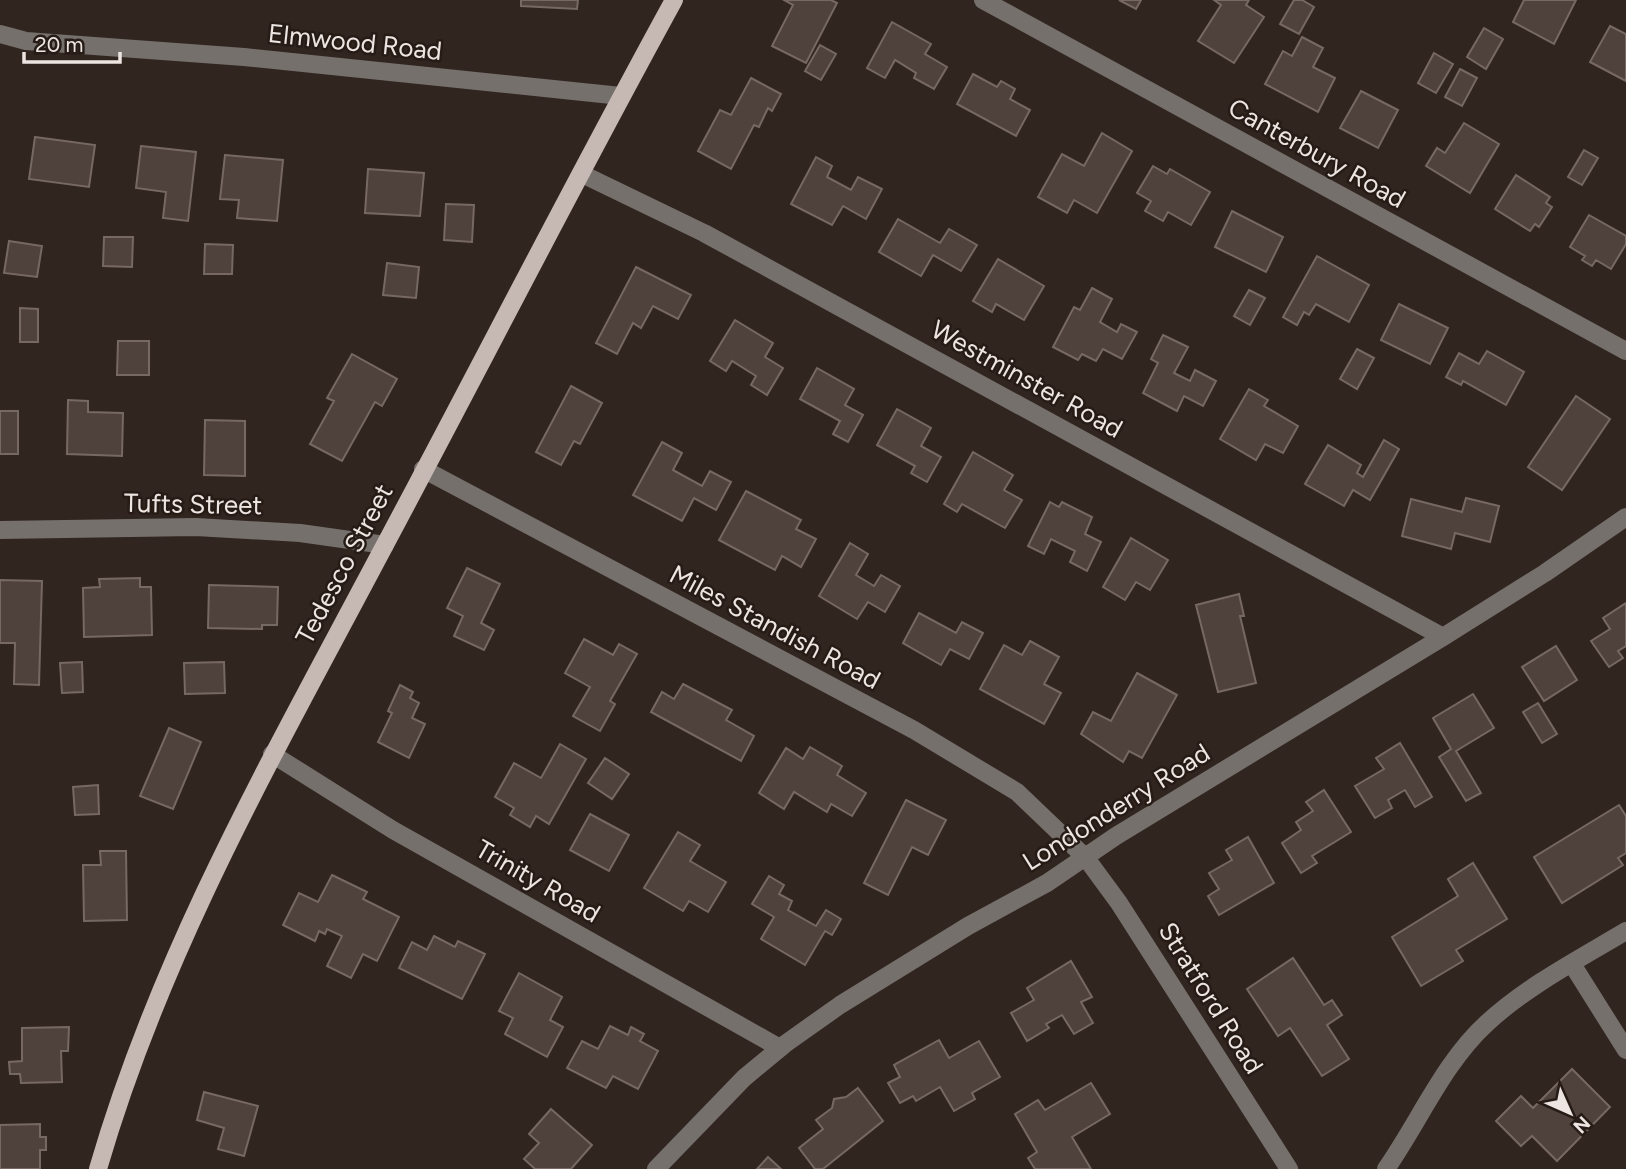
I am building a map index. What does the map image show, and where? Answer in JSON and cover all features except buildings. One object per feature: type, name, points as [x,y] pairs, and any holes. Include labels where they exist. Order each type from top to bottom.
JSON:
[{"type":"main road","name":"Tedesco Street","points":[[98,1169],[127,1076],[170,965],[272,754],[674,0]]},
{"type":"street","name":"Canterbury Road","points":[[983,0],[1626,351]]},
{"type":"street","name":"Elmwood Road","points":[[0,34],[26,41],[244,57],[621,96]]},
{"type":"street","name":"Westminster Road","points":[[582,174],[750,257],[1443,637]]},
{"type":"street","name":"Miles Standish Road","points":[[423,469],[816,677],[971,763],[1017,792],[1085,857]]},
{"type":"street","name":"Londonderry Road","points":[[656,1169],[744,1078],[840,1005],[968,926],[1047,883],[1545,573],[1626,517]]},
{"type":"street","name":"Tufts Street","points":[[0,530],[196,527],[300,533],[385,545]]},
{"type":"street","name":"Trinity Road","points":[[272,754],[393,830],[780,1048]]},
{"type":"street","name":"Stratford Road","points":[[1085,857],[1165,972],[1289,1169]]},
{"type":"street","points":[[1386,1169],[1466,1047],[1486,1024],[1512,1003],[1626,931]]},
{"type":"street","points":[[1572,964],[1626,1050]]}]
